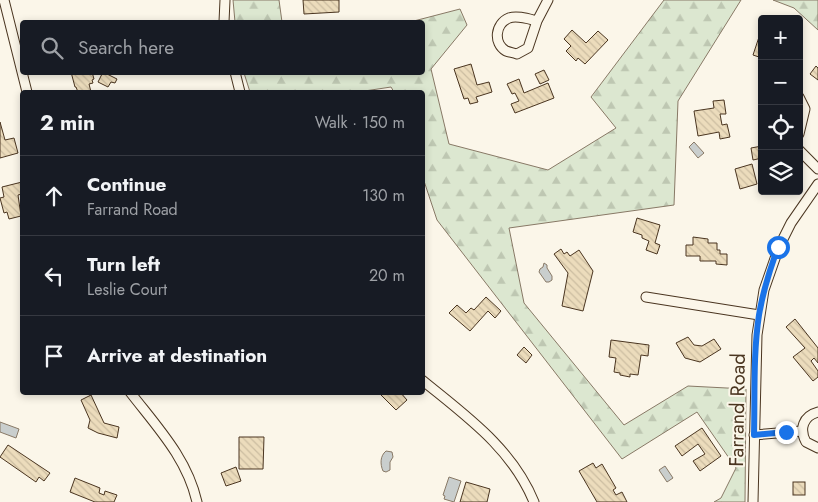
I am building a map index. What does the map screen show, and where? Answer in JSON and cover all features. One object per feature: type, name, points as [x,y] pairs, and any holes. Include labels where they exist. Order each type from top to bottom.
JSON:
[{"type":"street","points":[[4,0],[20,64]]},
{"type":"street","points":[[224,0],[224,20]]},
{"type":"street","points":[[537,21],[510,18],[501,24],[496,35],[499,43],[506,51],[517,54],[528,48],[537,21],[548,0]]},
{"type":"street","points":[[23,75],[26,90]]},
{"type":"street","points":[[236,75],[240,90]]},
{"type":"street","points":[[803,105],[805,109],[803,117]]},
{"type":"street","points":[[803,154],[818,169]]},
{"type":"street","name":"Farrand Road","points":[[753,502],[757,335],[764,290],[778,247],[791,223],[818,184]]},
{"type":"street","points":[[646,297],[759,315]]},
{"type":"street","points":[[425,382],[488,435],[503,450],[522,477],[534,502]]},
{"type":"street","points":[[132,395],[170,442],[180,458],[197,502]]},
{"type":"street","points":[[818,412],[810,415],[805,420],[802,431],[806,442],[818,448]]},
{"type":"street","points":[[754,435],[802,431]]},
{"type":"green space","points":[[233,0],[279,0],[282,20],[235,20]]},
{"type":"green space","points":[[664,0],[741,0],[678,101],[674,205],[509,228],[524,303],[624,425],[688,386],[746,389],[745,502],[714,502],[721,498],[736,468],[697,412],[622,459],[437,220],[425,184],[425,90],[393,90],[391,87],[371,90],[249,90],[245,75],[425,75],[425,20],[418,20],[460,9],[467,25],[431,69],[449,144],[548,170],[616,128],[591,97]]},
{"type":"green space","points":[[773,0],[818,0],[818,30],[803,15],[794,8]]},
{"type":"shaded area","points":[[694,142],[704,153],[698,158],[689,147]]},
{"type":"shaded area","points":[[544,263],[547,265],[552,276],[552,280],[549,282],[546,282],[539,272]]},
{"type":"shaded area","points":[[0,422],[19,429],[16,438],[0,432]]},
{"type":"shaded area","points":[[386,451],[392,452],[393,457],[390,462],[390,470],[386,472],[383,471],[381,463]]},
{"type":"shaded area","points":[[665,466],[673,478],[667,482],[659,470]]},
{"type":"shaded area","points":[[449,477],[461,481],[454,502],[444,499],[445,496],[443,495]]},
{"type":"building","points":[[303,0],[339,0],[339,12],[304,14]]},
{"type":"building","points":[[572,30],[586,43],[598,31],[608,40],[585,64],[578,58],[576,61],[566,51],[571,46],[564,39]]},
{"type":"building","points":[[758,40],[758,57],[753,55]]},
{"type":"building","points":[[471,64],[477,85],[489,82],[492,92],[476,97],[478,102],[470,104],[468,98],[464,99],[454,69]]},
{"type":"building","points":[[816,66],[818,68],[818,80],[810,74]]},
{"type":"building","points":[[544,70],[549,80],[540,84],[535,74]]},
{"type":"building","points":[[72,75],[93,75],[93,83],[89,84],[90,90],[77,90]]},
{"type":"building","points":[[102,75],[109,75],[117,79],[115,83],[111,82],[108,87],[98,82]]},
{"type":"building","points":[[519,79],[524,93],[548,83],[554,98],[515,113],[511,104],[519,101],[515,93],[512,94],[507,84]]},
{"type":"building","points":[[724,100],[726,114],[720,114],[722,125],[727,124],[730,137],[720,139],[719,132],[698,136],[694,111],[714,108],[713,101]]},
{"type":"building","points":[[0,122],[5,140],[14,138],[18,153],[0,158]]},
{"type":"building","points":[[758,147],[758,159],[753,160],[751,148]]},
{"type":"building","points":[[752,164],[757,184],[740,189],[735,169]]},
{"type":"building","points":[[20,182],[20,194],[18,195],[20,216],[9,219],[7,212],[4,213],[0,198],[4,197],[2,187]]},
{"type":"building","points":[[637,218],[660,225],[655,243],[660,245],[657,254],[646,250],[649,241],[642,238],[642,235],[633,232]]},
{"type":"building","points":[[693,237],[708,239],[708,243],[717,243],[717,250],[720,250],[720,254],[727,254],[727,265],[716,264],[716,261],[700,261],[700,256],[686,256],[686,245],[693,245]]},
{"type":"building","points":[[561,249],[564,254],[567,252],[570,256],[579,250],[593,271],[583,311],[562,306],[568,273],[554,254]]},
{"type":"building","points":[[486,297],[501,311],[495,318],[488,311],[470,331],[449,313],[457,305],[466,313],[471,308],[474,310]]},
{"type":"building","points":[[795,319],[818,348],[818,363],[814,358],[811,361],[818,371],[818,377],[813,381],[793,357],[805,348],[786,327]]},
{"type":"building","points":[[688,337],[694,345],[702,346],[714,339],[721,349],[700,362],[685,358],[676,343]]},
{"type":"building","points":[[611,340],[649,345],[648,356],[641,355],[638,375],[630,374],[630,377],[614,372],[616,358],[609,357]]},
{"type":"building","points":[[524,347],[532,355],[526,363],[517,355]]},
{"type":"building","points":[[91,395],[104,423],[119,427],[117,438],[88,428],[90,420],[81,400]]},
{"type":"building","points":[[381,395],[403,395],[407,400],[396,410]]},
{"type":"building","points":[[702,428],[721,456],[700,471],[693,461],[705,454],[698,444],[682,456],[675,446]]},
{"type":"building","points":[[239,437],[264,437],[263,469],[239,469]]},
{"type":"building","points":[[8,445],[50,473],[44,481],[39,477],[36,482],[0,457]]},
{"type":"building","points":[[593,463],[596,468],[602,464],[616,488],[613,490],[616,495],[622,492],[627,502],[597,502],[579,471]]},
{"type":"building","points":[[236,467],[241,481],[226,486],[221,473]]},
{"type":"building","points":[[75,478],[100,488],[99,493],[104,495],[105,491],[117,495],[114,502],[95,502],[70,492]]},
{"type":"building","points":[[466,482],[490,489],[487,502],[460,502]]},
{"type":"building","points":[[793,482],[805,482],[805,495],[793,495]]},
{"type":"route","points":[[778,247],[770,268],[759,315],[754,435],[786,432]]}]
